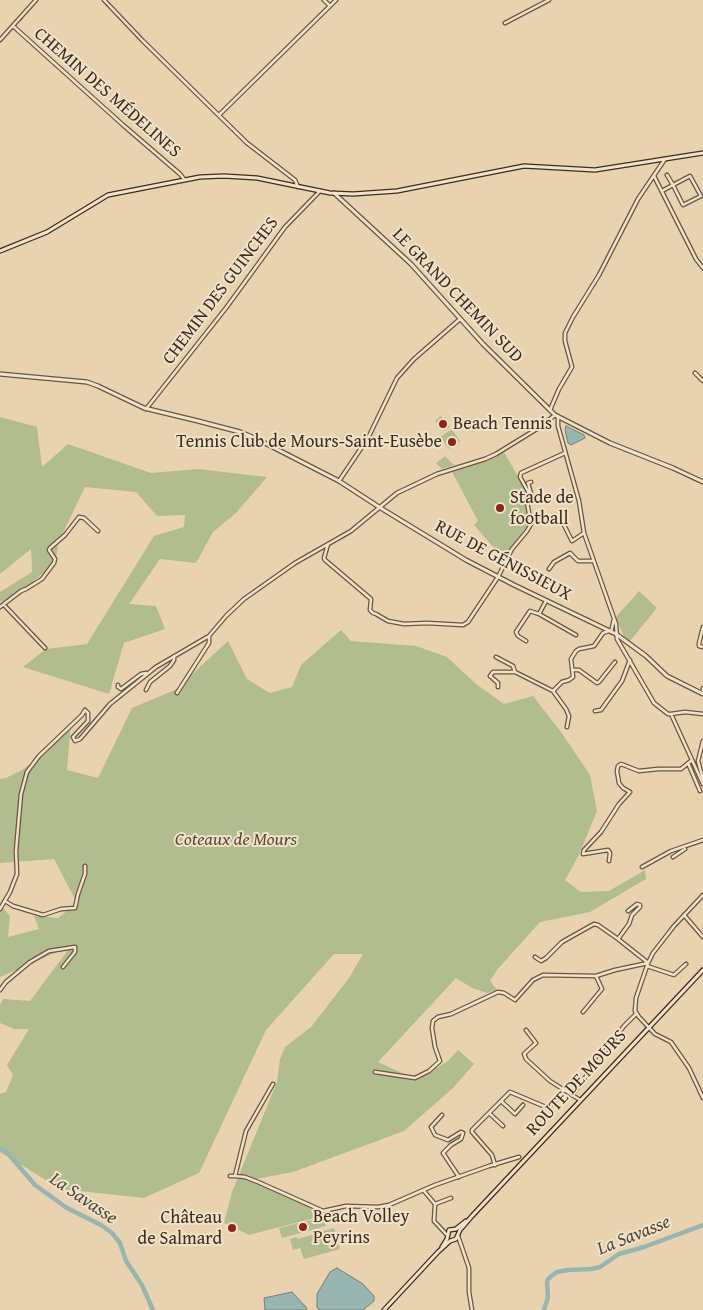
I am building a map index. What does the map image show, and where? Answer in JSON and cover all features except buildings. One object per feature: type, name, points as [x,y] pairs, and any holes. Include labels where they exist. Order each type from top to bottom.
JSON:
[{"type":"street","points":[[0,40],[36,0]]},
{"type":"street","points":[[104,0],[247,143],[295,180],[298,187]]},
{"type":"street","points":[[324,0],[330,6]]},
{"type":"street","points":[[219,115],[336,0]]},
{"type":"street","points":[[506,23],[549,0]]},
{"type":"street","name":"CHEMIN DES MÉDELINES","points":[[13,26],[184,179]]},
{"type":"street","points":[[0,251],[47,232],[108,195],[184,179],[240,176],[342,194],[397,191],[524,166],[595,170],[703,153]]},
{"type":"street","points":[[549,409],[572,367],[565,342],[565,333],[600,275],[638,199],[665,159]]},
{"type":"street","points":[[654,176],[696,259],[703,268]]},
{"type":"street","points":[[662,191],[673,185],[690,176],[701,196],[683,205],[673,185],[668,176]]},
{"type":"street","name":"CHEMIN DES GUINCHES","points":[[146,409],[226,308],[285,227],[320,191]]},
{"type":"street","points":[[334,194],[345,203]]},
{"type":"street","name":"LE GRAND CHEMIN SUD","points":[[342,194],[342,199],[345,203],[411,264],[483,344],[549,409],[558,416],[610,443],[703,482]]},
{"type":"street","points":[[339,481],[368,438],[397,378],[414,359],[460,319]]},
{"type":"street","points":[[695,373],[703,381]]},
{"type":"street","points":[[0,374],[86,382],[146,409]]},
{"type":"street","name":"RUE DE GÉNISSIEUX","points":[[146,409],[198,420],[251,436],[339,481],[379,507],[498,577],[616,634],[646,656],[668,676],[703,693]]},
{"type":"street","points":[[558,416],[558,426],[579,501],[584,533],[616,624],[616,634],[654,703],[668,714],[685,712],[703,714]]},
{"type":"street","points":[[0,909],[13,886],[17,874],[16,851],[21,794],[27,772],[39,756],[85,710],[88,713],[88,721],[74,735],[74,741],[80,740],[110,704],[147,673],[209,636],[227,615],[244,600],[295,562],[351,531],[404,489],[437,474],[496,454],[558,416]]},
{"type":"street","points":[[530,495],[520,477],[520,473],[565,453]]},
{"type":"street","points":[[328,544],[325,560],[371,600],[371,612],[388,621],[404,624],[463,625],[468,622],[498,577],[512,550],[531,524],[527,502],[530,495],[528,483],[531,482]]},
{"type":"street","points":[[0,607],[21,591],[42,579],[54,563],[55,559],[49,550],[50,548],[65,535],[79,517],[84,518],[98,531]]},
{"type":"street","points":[[564,525],[572,541],[584,533]]},
{"type":"street","points":[[549,569],[554,562],[570,553],[578,561],[593,561]]},
{"type":"street","points":[[539,614],[546,601]]},
{"type":"street","points":[[4,604],[45,648]]},
{"type":"street","points":[[526,641],[518,636],[516,632],[530,611],[539,614],[576,635]]},
{"type":"street","points":[[554,691],[562,682],[572,678],[571,659],[576,651],[594,646],[601,636],[610,631],[614,618]]},
{"type":"street","points":[[601,626],[601,636]]},
{"type":"street","points":[[703,627],[699,645],[703,647]]},
{"type":"street","points":[[177,693],[209,643],[209,636]]},
{"type":"street","points":[[146,690],[150,682],[170,666],[174,656]]},
{"type":"street","points":[[496,657],[513,666],[515,672]]},
{"type":"street","points":[[595,711],[601,710],[622,681],[630,660]]},
{"type":"street","points":[[573,670],[579,670],[599,682],[615,662]]},
{"type":"street","points":[[498,687],[498,683],[490,676],[493,672],[515,672],[554,691],[569,716],[567,727]]},
{"type":"street","points":[[118,685],[121,689],[141,674],[147,673]]},
{"type":"street","points":[[703,688],[703,693]]},
{"type":"street","points":[[671,714],[703,784]]},
{"type":"street","points":[[703,741],[698,760],[703,776]]},
{"type":"street","points":[[609,861],[610,853],[608,850],[583,854],[584,850],[601,832],[619,804],[630,792],[619,783],[618,766],[621,764],[639,771],[658,768],[681,768],[692,760]]},
{"type":"street","points":[[688,763],[700,791]]},
{"type":"street","points":[[673,857],[688,846],[703,840]]},
{"type":"street","points":[[642,867],[671,852],[688,846]]},
{"type":"street","points":[[4,901],[13,906],[43,915],[64,908],[75,908],[85,874],[85,866]]},
{"type":"street","points":[[702,898],[674,926],[647,964],[636,998],[636,1014],[656,1034],[671,1042],[689,1068],[703,1098]]},
{"type":"street","points":[[618,939],[629,924],[632,915],[640,906],[637,904],[628,911]]},
{"type":"street","points":[[684,915],[703,937]]},
{"type":"street","points":[[535,957],[541,961],[562,942],[594,924],[618,939],[647,964],[674,975],[686,964]]},
{"type":"street","points":[[0,990],[6,982],[30,962],[49,951],[75,947],[76,952],[63,966]]},
{"type":"street","points":[[375,1072],[415,1078],[434,1068],[440,1061],[435,1047],[432,1028],[433,1021],[438,1017],[456,1012],[498,992],[504,993],[515,1000],[533,980],[543,975],[596,976],[647,964]]},
{"type":"street","name":"ROUTE DE MOURS","points":[[384,1310],[438,1252],[458,1235],[472,1216],[703,970]]},
{"type":"street","points":[[583,1012],[602,989],[596,976]]},
{"type":"street","points":[[572,1095],[624,1026],[636,1014]]},
{"type":"street","points":[[526,1030],[536,1043],[524,1056],[545,1077],[580,1100]]},
{"type":"street","points":[[235,1176],[246,1131],[273,1084]]},
{"type":"street","points":[[495,1164],[492,1155],[472,1130],[510,1092],[548,1108],[564,1090]]},
{"type":"street","points":[[501,1101],[515,1114],[523,1105]]},
{"type":"street","points":[[489,1113],[503,1126]]},
{"type":"street","points":[[442,1115],[431,1127],[435,1135],[448,1140],[461,1132],[463,1133],[461,1139],[451,1145],[444,1153],[459,1177]]},
{"type":"street","points":[[230,1176],[245,1177],[323,1211],[346,1206],[383,1206],[495,1164],[519,1157]]},
{"type":"street","points":[[424,1190],[435,1204],[434,1220],[447,1236],[461,1244]]},
{"type":"street","points":[[435,1204],[451,1198]]},
{"type":"street","name":"ROUTE DE MOURS","points":[[438,1252],[449,1230],[454,1229],[472,1216]]},
{"type":"street","points":[[442,1229],[449,1230]]},
{"type":"street","points":[[454,1229],[458,1235],[469,1268],[469,1292],[472,1310]]},
{"type":"green space","name":"Beach Tennis","points":[[441,416],[450,427],[444,431],[435,421]]},
{"type":"green space","points":[[0,417],[37,427],[42,467],[68,444],[151,473],[198,469],[267,477],[236,513],[213,532],[196,563],[160,559],[129,604],[156,606],[165,629],[124,643],[109,694],[23,667],[46,649],[87,644],[154,536],[184,527],[185,515],[157,516],[136,492],[85,487],[59,541],[55,563],[18,594],[0,602],[0,592],[32,572],[31,549],[0,574]]},
{"type":"green space","points":[[452,429],[460,441],[449,449],[440,437]]},
{"type":"green space","name":"Stade de football","points":[[504,452],[528,494],[528,525],[503,558],[474,525],[478,521],[452,472]]},
{"type":"green space","points":[[445,456],[454,465],[442,469],[436,463]]},
{"type":"green space","points":[[639,591],[657,608],[630,641],[624,637],[616,617]]},
{"type":"green space","name":"Coteaux de Mours","points":[[341,630],[351,641],[416,646],[447,657],[476,684],[504,704],[533,696],[561,732],[590,775],[597,811],[579,855],[565,880],[581,892],[609,891],[645,870],[646,879],[590,912],[540,922],[497,970],[490,981],[497,990],[487,993],[472,988],[456,978],[378,1062],[417,1080],[448,1061],[458,1050],[474,1064],[453,1088],[404,1131],[293,1172],[256,1179],[255,1183],[320,1210],[322,1216],[249,1235],[224,1223],[232,1192],[277,1082],[280,1059],[285,1047],[311,1027],[349,978],[363,954],[334,954],[266,1030],[199,1173],[144,1198],[61,1189],[0,1152],[0,1094],[6,1092],[13,1075],[7,1065],[29,1029],[14,1029],[0,1023],[0,1005],[3,999],[30,1001],[71,946],[0,977],[0,905],[10,916],[8,937],[39,929],[34,916],[58,918],[77,903],[54,859],[0,863],[0,779],[22,770],[43,754],[71,723],[67,770],[98,778],[132,708],[175,690],[228,641],[247,679],[270,693],[292,687],[301,665]]},
{"type":"green space","name":"Beach Volley Peyrins","points":[[323,1217],[326,1226],[282,1238],[279,1228]]},
{"type":"green space","points":[[334,1228],[340,1249],[304,1259],[300,1248],[293,1250],[290,1239],[297,1237],[298,1239]]},
{"type":"water","points":[[566,426],[584,435],[585,438],[571,445],[568,443]]},
{"type":"water","points":[[337,1268],[363,1284],[374,1296],[374,1301],[363,1310],[319,1310],[317,1307],[317,1294],[330,1272]]},
{"type":"water","points":[[292,1292],[307,1310],[265,1310],[264,1298]]},
{"type":"waterway","name":"La Savasse","points":[[0,1149],[5,1150],[35,1185],[67,1208],[101,1225],[112,1233],[120,1243],[126,1261],[142,1285],[153,1310]]},
{"type":"waterway","name":"La Savasse","points":[[544,1310],[548,1297],[547,1281],[557,1272],[600,1267],[619,1254],[644,1247],[703,1225]]},
{"type":"place","name":"Beach Tennis","points":[[443,424]]},
{"type":"place","name":"Tennis Club de Mours-Saint-Eusèbe","points":[[452,442]]},
{"type":"place","name":"Stade de football","points":[[500,508]]},
{"type":"place","name":"Beach Volley Peyrins","points":[[303,1227]]},
{"type":"place","name":"Château de Salmard","points":[[232,1228]]}]
